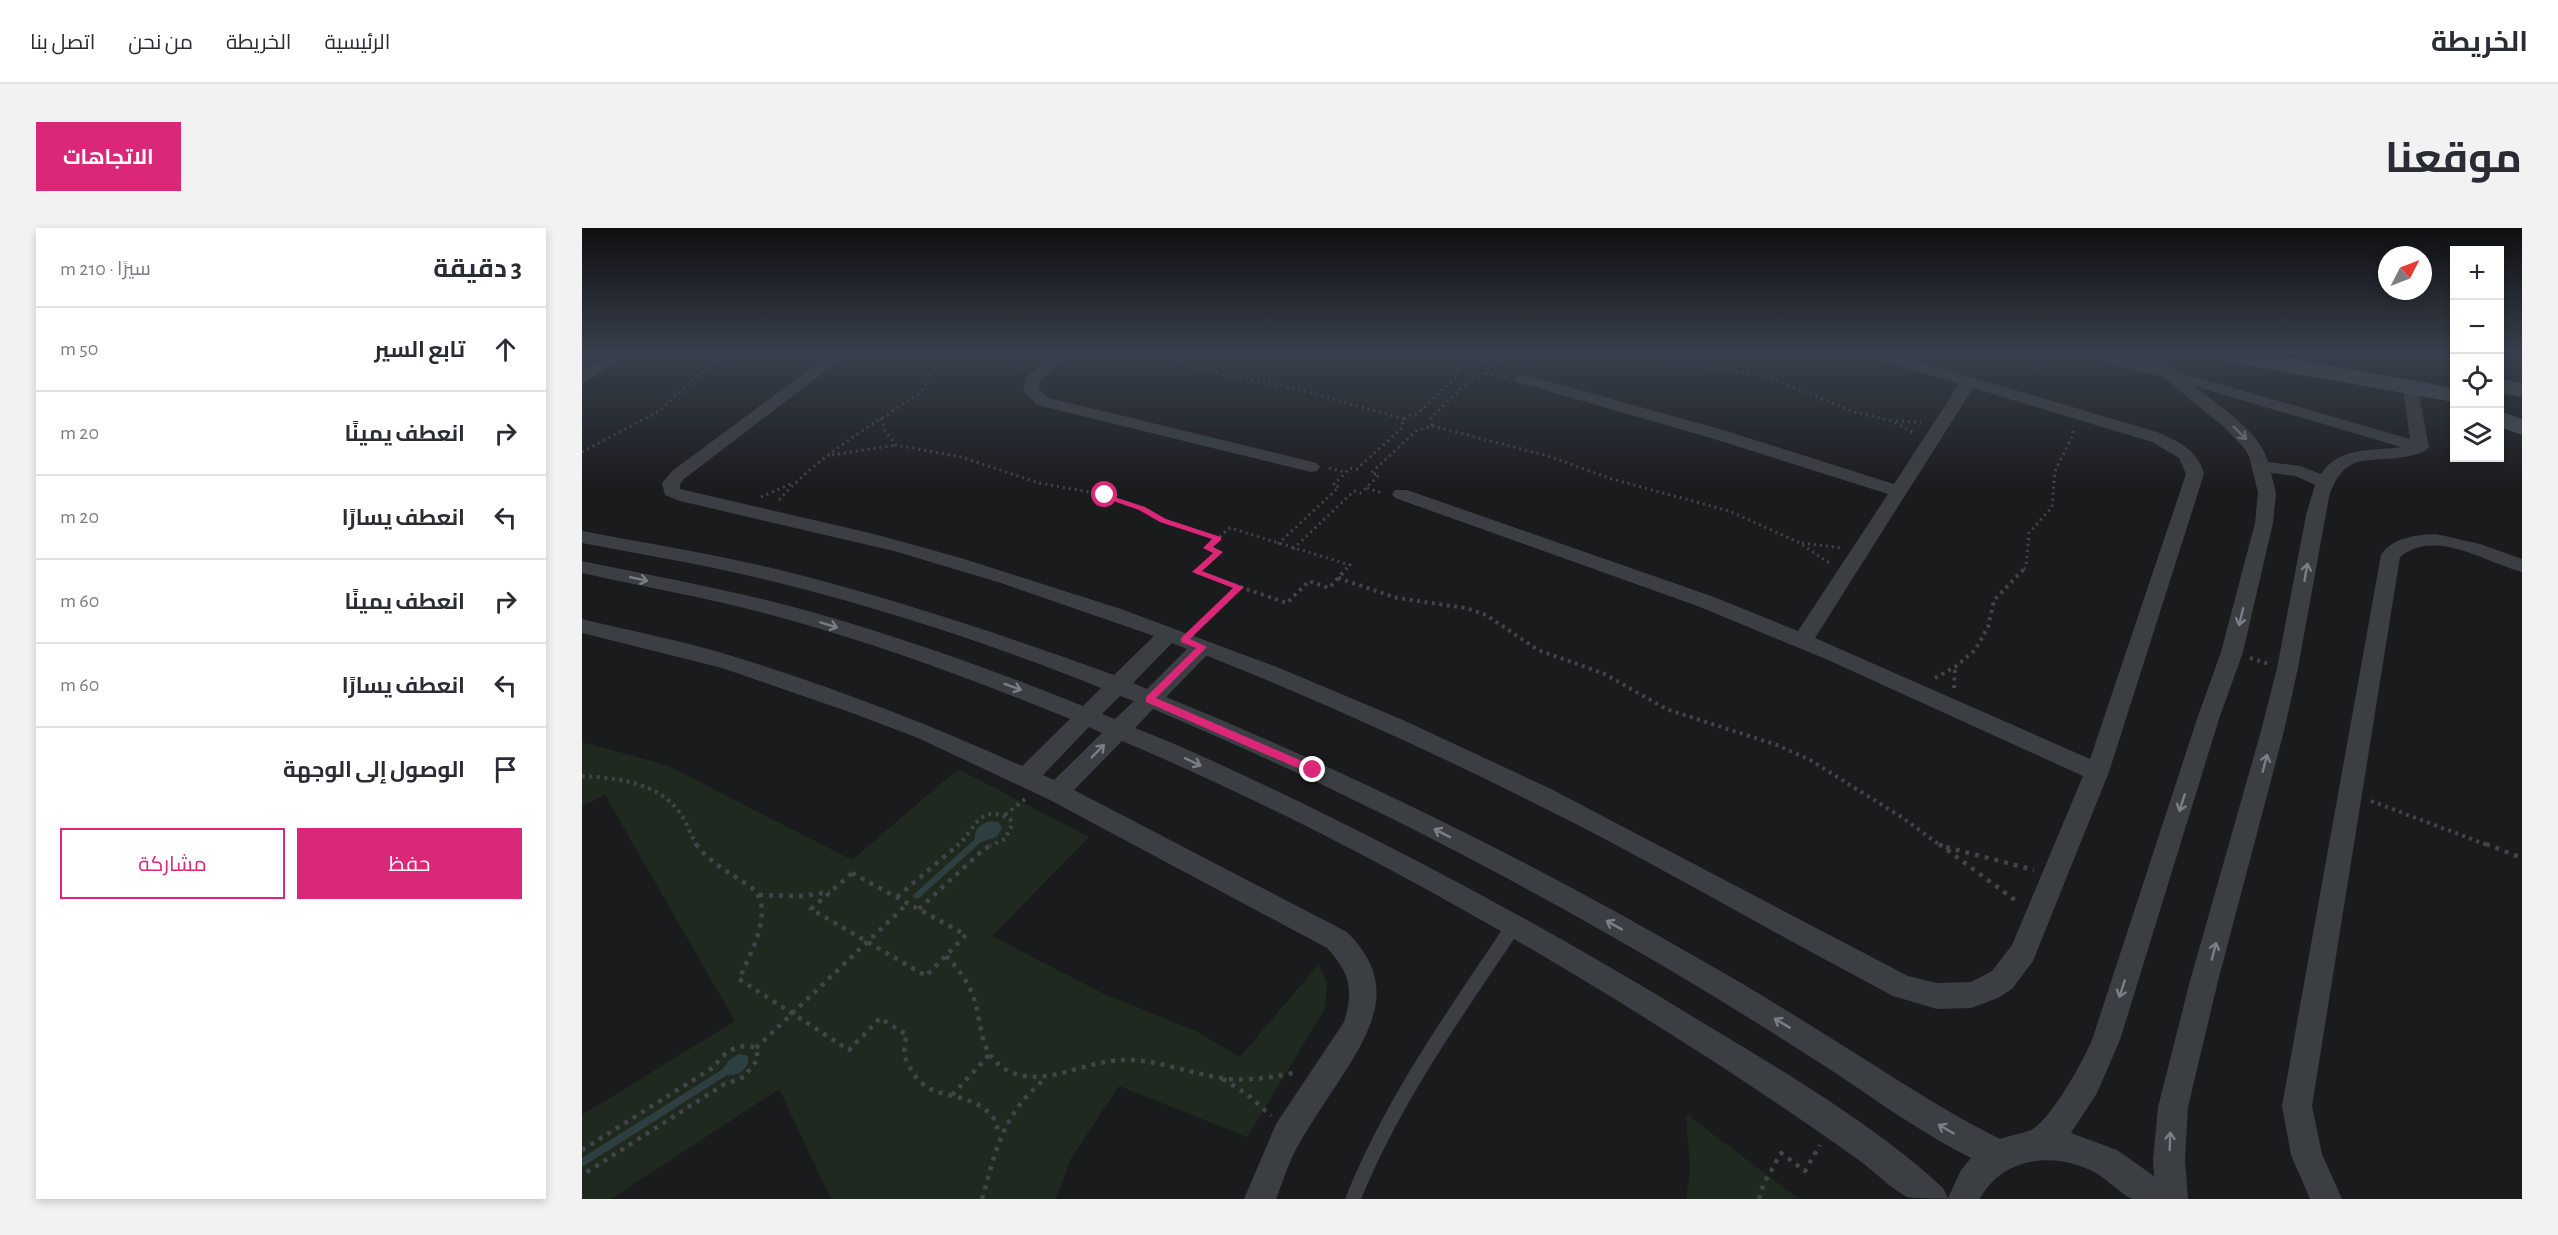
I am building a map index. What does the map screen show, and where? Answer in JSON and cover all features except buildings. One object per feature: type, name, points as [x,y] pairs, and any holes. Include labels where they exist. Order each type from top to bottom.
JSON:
[{"type":"main road","points":[[2504,404],[2522,407]]},
{"type":"main road","points":[[2504,420],[2522,428]]},
{"type":"street","points":[[782,397],[678,475],[671,483],[671,491],[681,496],[889,544],[973,568],[1056,594],[1185,640],[1322,695],[1463,759],[1616,833],[1886,978],[1920,993],[1937,996],[1971,994],[1988,989],[2002,980],[2023,952],[2097,772],[2195,474],[2187,457],[2162,441],[2023,397]]},
{"type":"street","points":[[1038,397],[1043,402],[1311,467]]},
{"type":"street","points":[[1588,397],[1717,434],[1899,492]]},
{"type":"street","points":[[1803,641],[1959,397]]},
{"type":"street","points":[[2040,1144],[2080,1098],[2095,1070],[2232,652],[2264,523],[2267,493],[2258,456],[2242,434],[2197,397]]},
{"type":"street","points":[[2249,397],[2420,447]]},
{"type":"street","points":[[2413,397],[2420,447]]},
{"type":"street","points":[[2172,1199],[2170,1131],[2176,1095],[2289,671],[2324,482],[2334,468],[2350,459],[2402,453],[2420,447]]},
{"type":"street","points":[[2262,467],[2300,471],[2324,482]]},
{"type":"street","points":[[1401,494],[1635,574],[1803,641],[2097,772]]},
{"type":"street","points":[[582,537],[788,578],[870,601],[1018,649],[1150,699],[1323,775],[1423,824],[1613,924],[1802,1036],[1946,1129],[1998,1155]]},
{"type":"street","points":[[2326,1199],[2307,1155],[2297,1106],[2391,555],[2403,545],[2412,542],[2436,541],[2467,546],[2522,566]]},
{"type":"street","points":[[582,567],[750,602],[954,665],[1087,715],[1283,804],[1513,927],[1683,1026],[1833,1123],[1893,1165],[1932,1199]]},
{"type":"street","points":[[582,626],[669,647],[795,684],[915,728],[1057,792],[1323,932],[1349,951],[1358,964],[1363,979],[1362,1011],[1356,1028],[1287,1135],[1260,1199]]},
{"type":"street","points":[[1026,777],[1116,686],[1185,640]]},
{"type":"street","points":[[1057,792],[1150,699],[1185,640]]},
{"type":"street","points":[[1963,1199],[1982,1167],[1998,1155],[2018,1147],[2040,1144],[2063,1146],[2088,1153],[2135,1180],[2157,1199]]},
{"type":"lane","points":[[1353,1199],[1360,1178],[1408,1087],[1513,927]]},
{"type":"path","points":[[582,452],[659,411],[674,397]]},
{"type":"path","points":[[766,514],[795,482],[881,418],[914,397]]},
{"type":"path","points":[[1326,397],[1404,419],[1417,414],[1434,397]]},
{"type":"path","points":[[1432,426],[1431,418],[1452,397]]},
{"type":"path","points":[[1818,397],[1855,412],[1892,421],[1943,423]]},
{"type":"path","points":[[1934,679],[1966,659],[1982,639],[1994,600],[2026,567],[2029,533],[2048,513],[2054,501],[2055,471],[2073,435],[2072,412]]},
{"type":"path","points":[[881,418],[885,431],[897,445]]},
{"type":"path","points":[[1278,544],[1339,486],[1333,485],[1350,468],[1357,469],[1403,427],[1404,419]]},
{"type":"path","points":[[1892,421],[1930,443]]},
{"type":"path","points":[[1292,549],[1354,491],[1361,493],[1378,475],[1371,473],[1416,431],[1432,426],[1545,455],[1612,479],[1729,511],[1798,542],[1846,574]]},
{"type":"path","points":[[829,456],[897,445],[961,457],[1039,483],[1105,495],[1163,520],[1218,538]]},
{"type":"path","points":[[1230,528],[1278,544],[1350,565],[1329,588],[1309,581],[1287,603],[1196,572],[1218,552],[1207,548],[1230,528]]},
{"type":"path","points":[[1798,542],[1861,551]]},
{"type":"path","points":[[1338,578],[1397,598],[1466,608],[1486,615],[1538,651],[1605,674],[1666,709],[1777,745],[1810,760],[1873,797],[2037,916]]},
{"type":"path","points":[[1185,640],[1240,587]]},
{"type":"path","points":[[2232,652],[2289,671]]},
{"type":"path","points":[[1954,688],[1955,667]]},
{"type":"path","points":[[582,776],[632,783],[663,797],[678,810],[702,851],[720,869],[748,885],[759,895],[761,903],[756,938],[739,979],[849,1050],[880,1018],[907,1035],[902,1048],[903,1054],[916,1079],[933,1092],[951,1095],[987,1110],[996,1121],[999,1135]]},
{"type":"path","points":[[2350,794],[2522,858]]},
{"type":"path","points":[[897,897],[965,839],[967,830],[980,818],[998,814],[1010,819],[1012,825],[1005,839],[984,849],[919,909]]},
{"type":"path","points":[[1942,846],[2054,876]]},
{"type":"path","points":[[852,873],[966,936],[926,976],[811,909],[830,892],[852,873]]},
{"type":"path","points":[[759,895],[792,896],[830,892]]},
{"type":"path","points":[[756,1048],[908,903]]},
{"type":"path","points":[[946,956],[956,966],[971,991],[985,1045],[990,1054],[1003,1067],[1022,1077],[1031,1079],[1048,1077],[1082,1066],[1123,1060],[1180,1067],[1222,1078],[1248,1079],[1282,1076],[1332,1065]]},
{"type":"path","points":[[582,1150],[714,1067],[718,1060],[734,1048],[742,1045],[756,1048]]},
{"type":"path","points":[[582,1175],[723,1085],[741,1080],[755,1067],[758,1059],[756,1048]]},
{"type":"path","points":[[951,1095],[990,1054]]},
{"type":"path","points":[[982,1199],[999,1135],[1020,1102],[1048,1077]]},
{"type":"path","points":[[1222,1078],[1247,1094],[1287,1135]]},
{"type":"path","points":[[1759,1199],[1763,1185],[1781,1153],[1804,1171],[1833,1123]]},
{"type":"green space","points":[[582,742],[666,765],[852,860],[958,769],[1089,837],[992,936],[1102,993],[1196,1031],[1240,1057],[1319,964],[1327,984],[1325,1009],[1247,1137],[1119,1086],[1070,1160],[1056,1199],[831,1199],[779,1089],[611,1199],[582,1199],[582,1115],[735,1021],[605,795],[582,806]]},
{"type":"green space","points":[[1686,1114],[1799,1199],[1686,1199],[1690,1170]]},
{"type":"shaded area","points":[[991,821],[998,822],[1002,827],[997,837],[981,842],[918,899],[912,896],[975,839],[975,832],[979,827]]},
{"type":"shaded area","points":[[739,1054],[748,1056],[743,1071],[736,1075],[727,1075],[582,1167],[582,1158],[723,1069],[729,1060]]},
{"type":"route","points":[[1105,495],[1163,520],[1218,538],[1207,548],[1218,552],[1196,572],[1240,587],[1184,640],[1202,647],[1150,699],[1313,770]]}]
